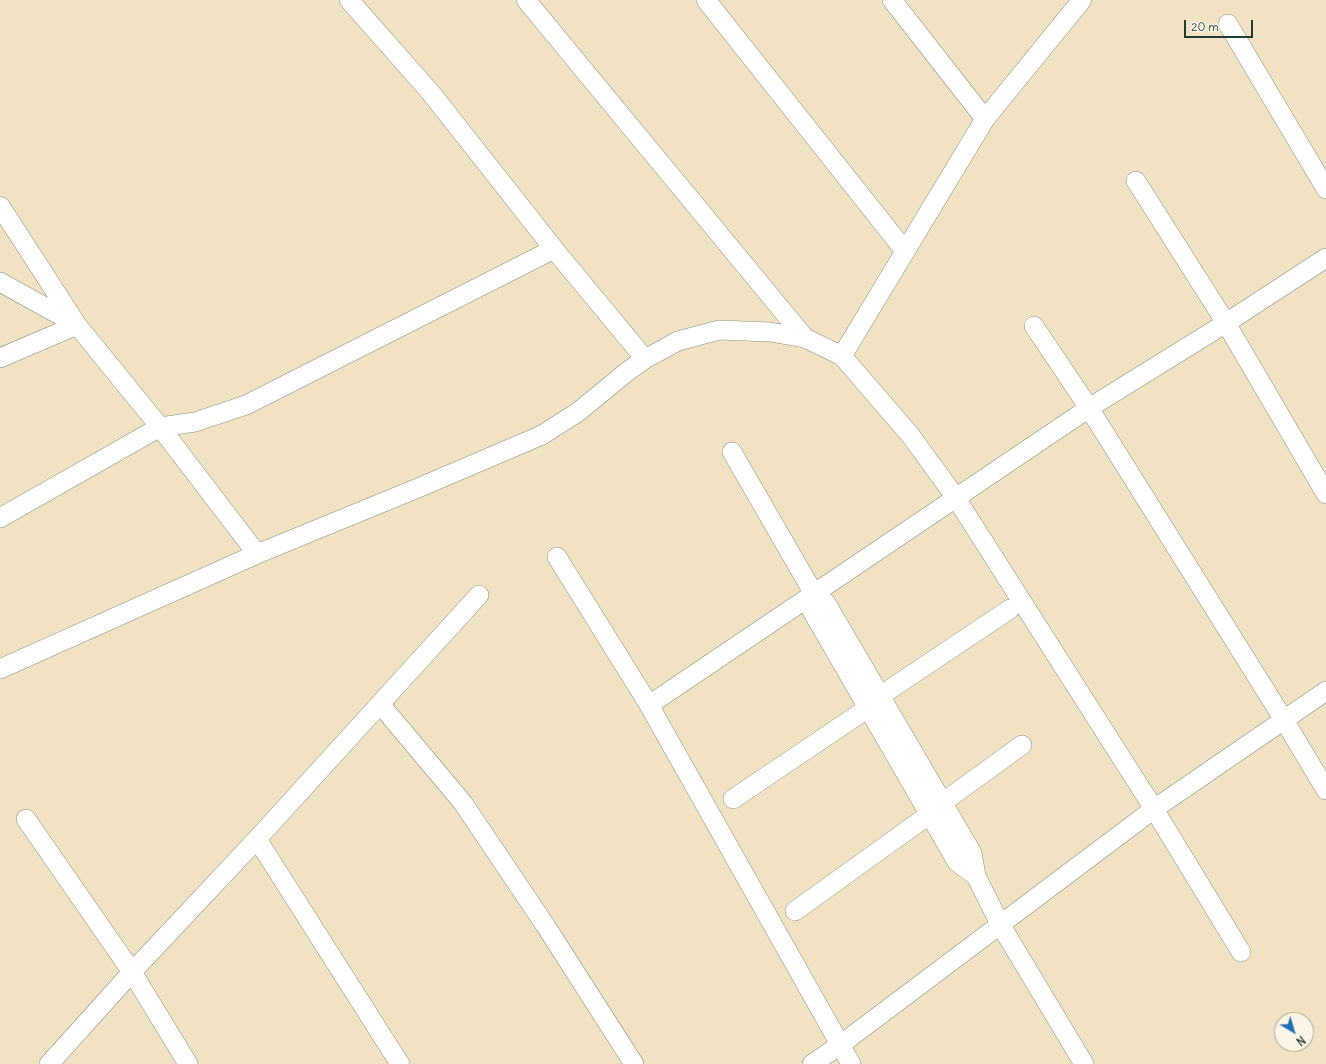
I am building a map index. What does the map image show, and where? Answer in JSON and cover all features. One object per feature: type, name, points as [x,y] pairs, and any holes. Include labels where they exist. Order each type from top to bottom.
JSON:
[{"type":"street","points":[[349,0],[431,93],[554,249],[645,359]]},
{"type":"street","points":[[526,0],[805,338]]},
{"type":"street","points":[[706,0],[905,251]]},
{"type":"street","points":[[892,0],[986,119]]},
{"type":"street","points":[[842,356],[986,119],[1077,2]]},
{"type":"street","points":[[1228,24],[1326,189]]},
{"type":"street","points":[[1136,181],[1226,323],[1326,494]]},
{"type":"street","points":[[0,206],[77,325],[160,427],[257,554]]},
{"type":"street","points":[[0,518],[160,427],[195,422],[246,405],[554,249]]},
{"type":"street","points":[[649,705],[1089,408],[1226,323],[1326,258]]},
{"type":"street","points":[[0,282],[77,325]]},
{"type":"street","points":[[0,358],[77,325]]},
{"type":"street","points":[[1034,326],[1089,408],[1284,720],[1326,790]]},
{"type":"street","points":[[0,670],[257,554],[542,435],[578,412],[645,359],[678,340],[719,330],[770,332],[805,338],[842,356],[911,436],[956,498],[1154,809],[1241,952]]},
{"type":"street","points":[[732,452],[814,594],[812,611],[874,702],[936,808],[957,862],[976,876],[1000,924],[1084,1064]]},
{"type":"street","points":[[557,557],[649,705],[851,1064]]},
{"type":"street","points":[[49,1064],[132,972],[257,839],[479,594]]},
{"type":"street","points":[[733,799],[1010,609]]},
{"type":"street","points":[[812,1064],[840,1045],[1154,809],[1326,691]]},
{"type":"street","points":[[380,704],[464,803],[547,928],[634,1064]]},
{"type":"street","points":[[795,911],[1022,745]]},
{"type":"street","points":[[26,819],[132,972],[188,1064]]},
{"type":"street","points":[[257,839],[400,1064]]}]
